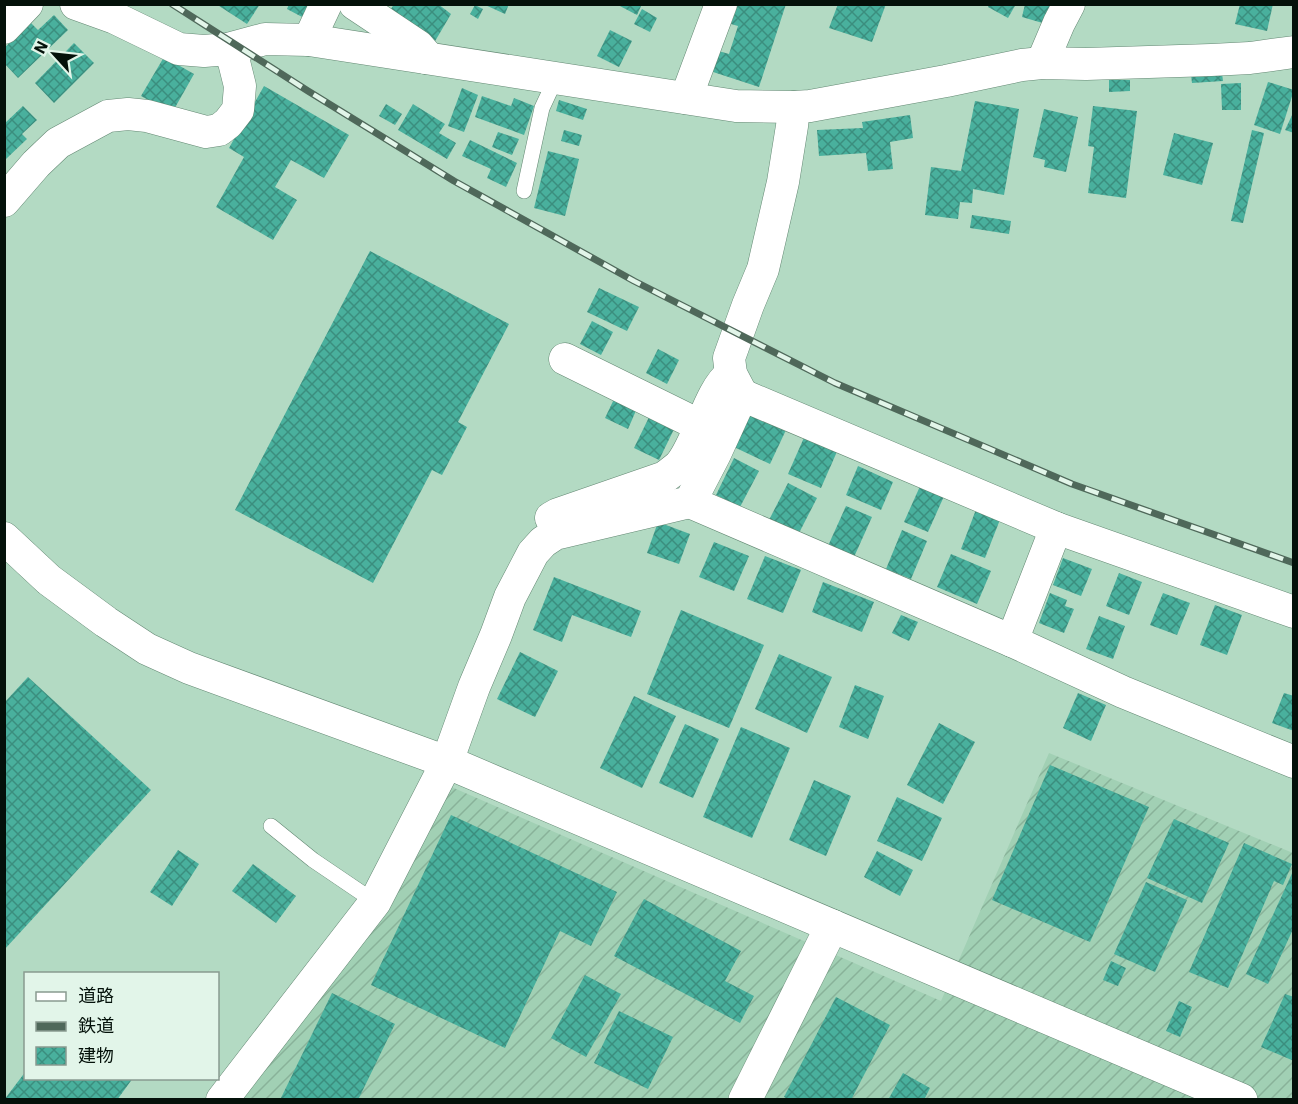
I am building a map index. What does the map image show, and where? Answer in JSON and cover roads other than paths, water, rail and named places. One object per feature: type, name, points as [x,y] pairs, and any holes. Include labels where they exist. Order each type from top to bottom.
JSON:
[{"type":"street","points":[[4,28],[27,4]]},
{"type":"street","points":[[76,4],[115,18],[179,49],[204,51],[228,49],[265,39],[309,40],[736,106],[810,106],[1042,63],[1211,60],[1293,52]]},
{"type":"street","points":[[309,40],[326,4]]},
{"type":"street","points":[[355,4],[418,46],[426,58]]},
{"type":"street","points":[[686,98],[721,4]]},
{"type":"street","points":[[1042,63],[1069,4]]},
{"type":"street","points":[[4,201],[58,143],[108,116],[128,114],[147,116],[206,132],[219,130],[238,110],[240,86],[228,49]]},
{"type":"street","points":[[690,502],[715,454],[736,384],[729,358],[763,269],[785,170],[794,107]]},
{"type":"street","points":[[565,359],[701,426]]},
{"type":"street","points":[[489,651],[483,632],[484,622],[503,573],[519,544],[538,526],[558,514],[665,477],[680,465],[721,384],[736,384],[1056,528],[1293,612]]},
{"type":"street","points":[[222,1100],[375,902],[447,762],[474,687],[522,572],[533,553],[555,534],[690,502],[1012,641],[1123,692],[1293,762]]},
{"type":"street","points":[[1012,641],[1056,528]]},
{"type":"street","points":[[4,538],[49,580],[147,649],[189,668],[447,762],[1240,1100]]},
{"type":"street","points":[[745,1100],[832,926]]},
{"type":"lane","points":[[524,190],[542,108],[555,78]]},
{"type":"lane","points":[[271,826],[313,860],[375,902]]},
{"type":"railway","points":[[172,4],[454,181],[634,281],[835,383],[1072,484],[1294,563]]}]
